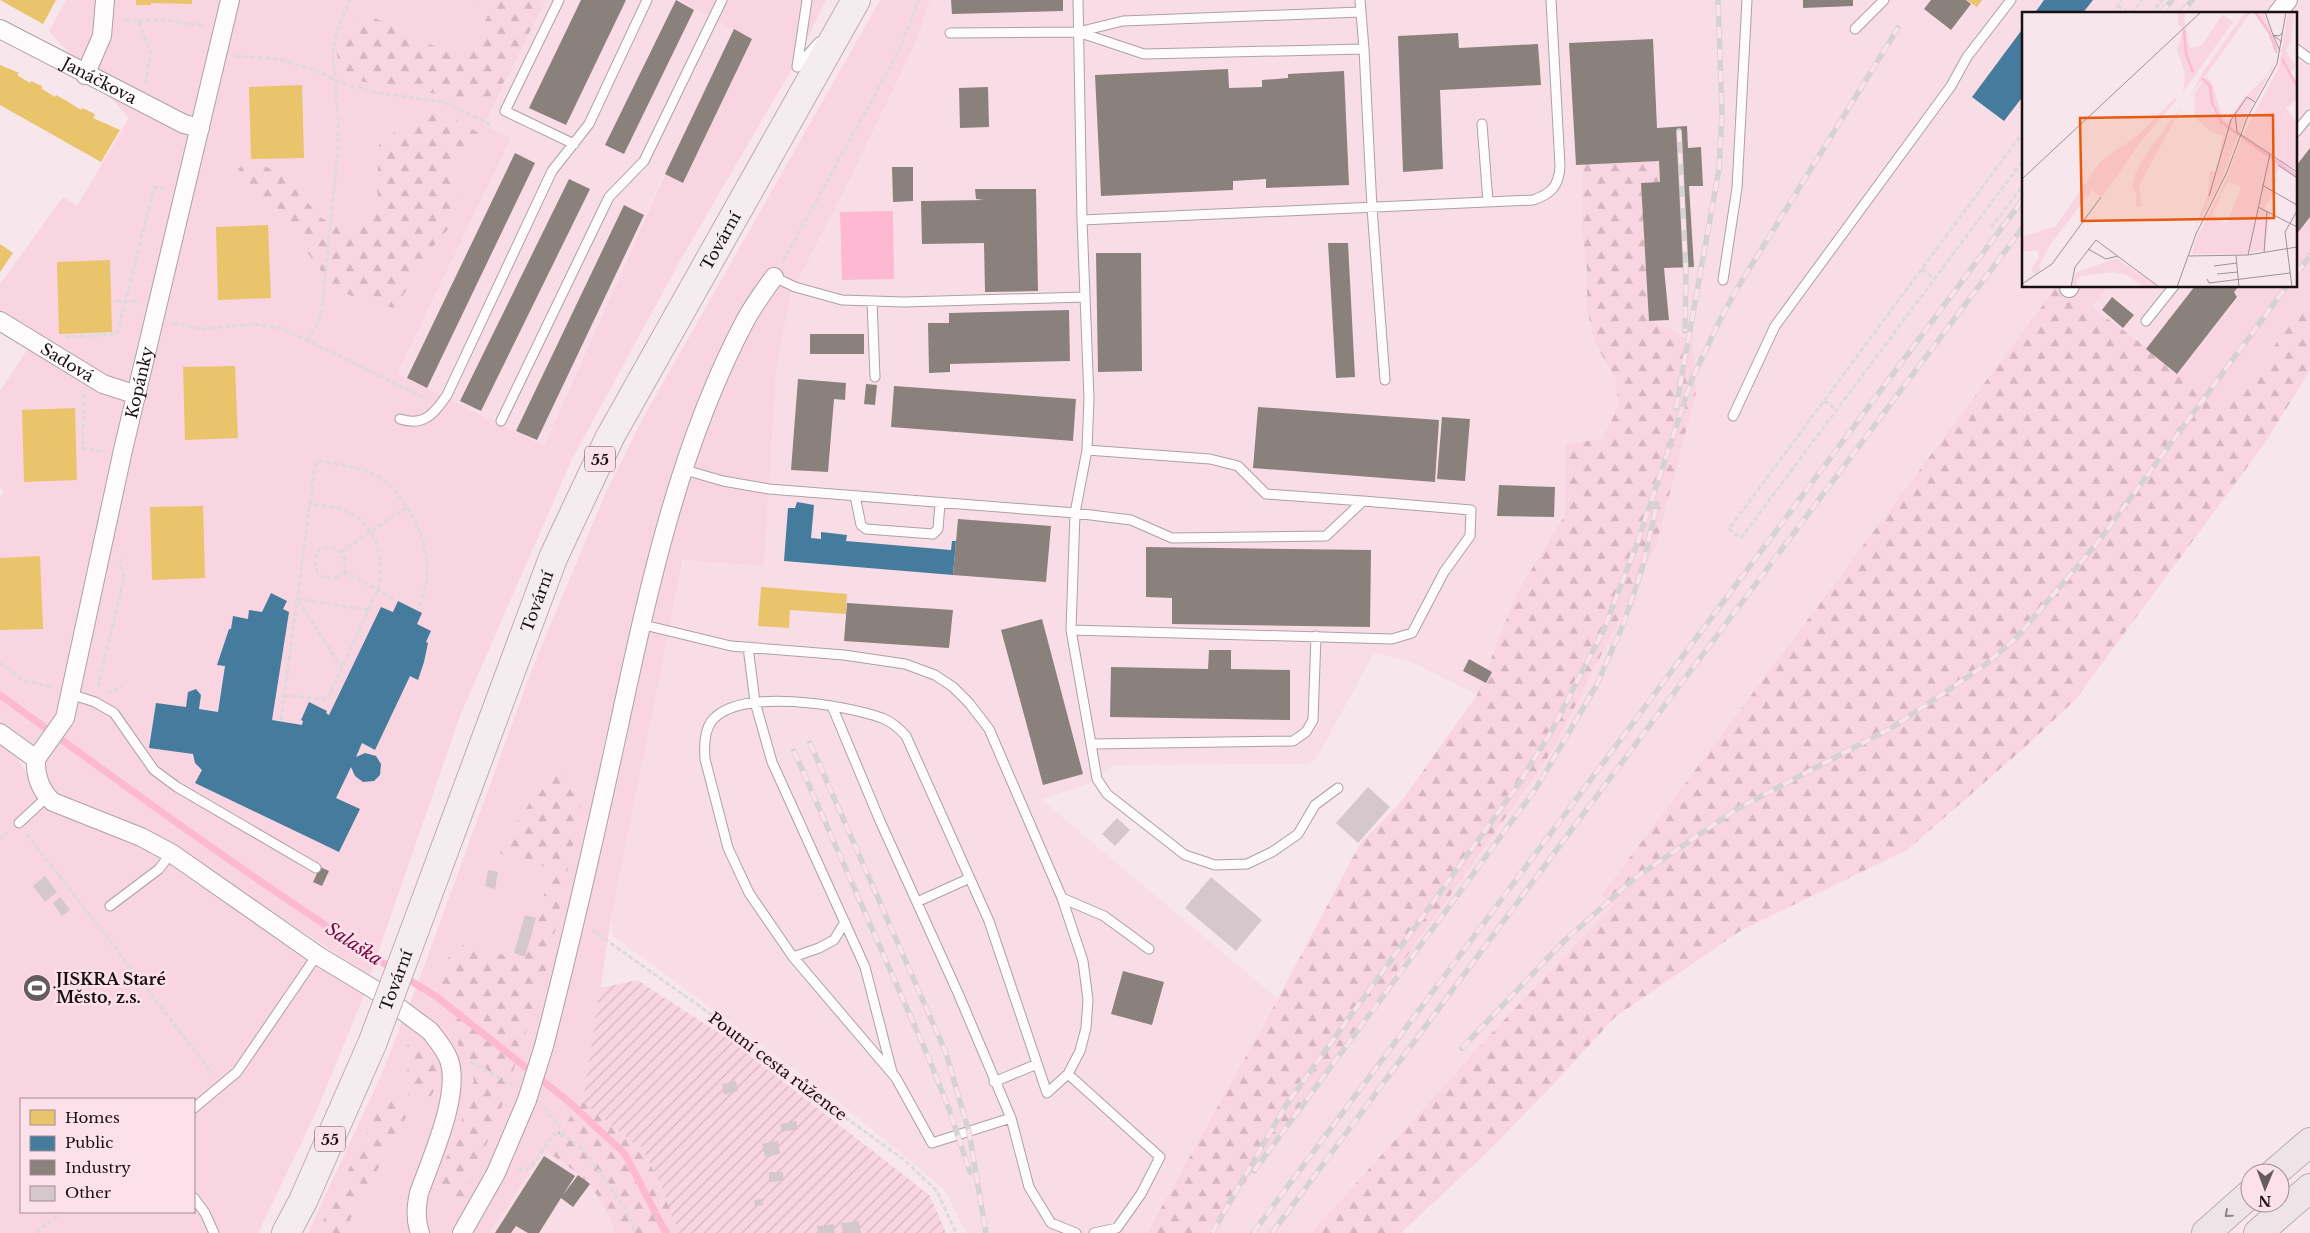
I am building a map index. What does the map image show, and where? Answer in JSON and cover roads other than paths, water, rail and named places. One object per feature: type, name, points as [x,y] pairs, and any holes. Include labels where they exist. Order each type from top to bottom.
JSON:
[{"type":"highway","points":[[2286,1163],[2310,1142]]},
{"type":"highway","points":[[2258,1233],[2310,1188]]},
{"type":"highway","points":[[2206,1233],[2240,1203]]},
{"type":"main road","name":"Tovární","points":[[286,1233],[303,1201],[372,1044],[557,549],[610,437],[855,1]]},
{"type":"street","points":[[86,75],[102,36],[105,0]]},
{"type":"street","name":"Kopánky","points":[[36,759],[65,718],[123,450],[230,0]]},
{"type":"street","points":[[2279,12],[2288,0]]},
{"type":"street","name":"Janáčkova","points":[[0,29],[184,124],[200,128]]},
{"type":"street","points":[[462,1233],[496,1173],[527,1100],[544,1046],[576,919],[640,624],[662,539],[701,423],[726,361],[746,320],[774,277]]},
{"type":"street","name":"Sadová","points":[[0,321],[103,384],[137,396]]},
{"type":"street","points":[[0,733],[36,759],[37,776],[47,797],[61,806],[141,837],[171,853],[317,955],[375,990],[430,1031],[445,1050],[449,1060],[452,1092],[419,1193],[416,1207],[417,1224],[420,1233]]},
{"type":"lane","points":[[559,0],[505,111],[574,144]]},
{"type":"lane","points":[[400,419],[407,422],[420,421],[430,417],[438,410],[447,395],[552,171],[589,124],[647,0]]},
{"type":"lane","points":[[501,421],[609,196],[644,160],[722,0]]},
{"type":"lane","points":[[807,0],[798,66],[855,1]]},
{"type":"lane","points":[[1078,0],[1082,220],[1089,398],[1087,450],[1075,513],[1071,630],[1097,779],[1107,794],[1185,855],[1215,865],[1247,864],[1272,852],[1298,834],[1315,804],[1338,788]]},
{"type":"lane","points":[[1360,0],[1372,208],[1385,380]]},
{"type":"lane","points":[[1082,220],[1533,200],[1544,196],[1554,189],[1559,178],[1551,0]]},
{"type":"lane","points":[[1723,280],[1737,188],[1747,0]]},
{"type":"lane","points":[[1856,29],[1884,0]]},
{"type":"lane","points":[[1732,416],[1775,326],[1951,86],[1967,57],[2011,0]]},
{"type":"lane","points":[[950,33],[1078,32],[1124,21],[1361,12]]},
{"type":"lane","points":[[1078,32],[1144,54],[1364,49]]},
{"type":"lane","points":[[2298,50],[2310,59]]},
{"type":"lane","points":[[2298,130],[2310,115]]},
{"type":"lane","points":[[1482,124],[1488,202]]},
{"type":"lane","points":[[774,277],[795,286],[842,300],[904,302],[1085,298]]},
{"type":"lane","points":[[2146,321],[2172,288]]},
{"type":"lane","points":[[872,301],[875,376]]},
{"type":"lane","points":[[1071,630],[1392,639],[1412,633],[1444,572],[1470,536],[1471,510],[1266,494],[1238,466],[1210,458],[1087,450]]},
{"type":"lane","points":[[685,470],[723,481],[769,489],[1075,513],[1131,520],[1172,538],[1326,536],[1363,502]]},
{"type":"lane","points":[[855,496],[861,525],[866,529],[876,530],[933,534],[938,529],[940,503]]},
{"type":"lane","points":[[640,624],[731,646],[876,658],[905,664],[934,675],[953,686],[989,729],[1062,898],[1083,961],[1088,1000],[1086,1028],[1080,1051],[1068,1074],[1046,1094],[989,921],[906,736],[896,726],[882,718],[832,706],[805,702],[755,702],[723,712],[710,723],[705,736],[705,759],[728,848],[749,893],[793,957],[893,1075],[932,1144],[1011,1118]]},
{"type":"lane","points":[[1091,744],[1293,741],[1306,732],[1313,720],[1316,636]]},
{"type":"lane","points":[[748,647],[755,702],[772,762],[865,967],[893,1075]]},
{"type":"lane","points":[[70,692],[95,702],[114,713],[154,770],[177,787],[316,868]]},
{"type":"lane","points":[[832,706],[880,821],[958,993],[994,1082],[1011,1118],[1029,1187],[1051,1223],[1076,1233]]},
{"type":"lane","points":[[18,823],[47,797]]},
{"type":"lane","points":[[110,906],[159,868],[171,853]]},
{"type":"lane","points":[[917,902],[970,878]]},
{"type":"lane","points":[[1062,898],[1104,916],[1149,949]]},
{"type":"lane","points":[[793,957],[819,948],[834,940],[845,922]]},
{"type":"lane","points":[[195,1107],[237,1072],[317,955]]},
{"type":"lane","points":[[994,1082],[1037,1064]]},
{"type":"lane","points":[[1068,1074],[1160,1157],[1141,1194],[1117,1228],[1094,1233]]},
{"type":"lane","points":[[195,1199],[205,1213],[214,1233]]},
{"type":"waterway","name":"Salaška","points":[[0,695],[244,870],[394,970]]},
{"type":"waterway","name":"Salaška","points":[[403,976],[437,997],[568,1101],[625,1154],[666,1233]]},
{"type":"railway","points":[[1676,408],[1719,169],[1722,114],[1718,0]]},
{"type":"railway","points":[[2163,12],[2172,0]]},
{"type":"railway","points":[[2183,12],[2192,0]]},
{"type":"railway","points":[[1212,1233],[1286,1105],[1518,785],[1551,732],[1604,629],[1638,541],[1692,379],[1721,318],[1738,287],[1898,28]]},
{"type":"railway","points":[[1679,131],[1686,272],[1685,331]]},
{"type":"railway","points":[[1253,1233],[2022,201]]},
{"type":"railway","points":[[1272,1233],[2022,229]]},
{"type":"railway","points":[[2298,271],[2310,256]]},
{"type":"railway","points":[[1462,1048],[1564,941],[1635,878],[1737,809],[1893,727],[1984,666],[2018,636],[2098,542],[2286,288]]},
{"type":"railway","points":[[1254,1171],[1535,790],[1596,686],[1623,625],[1642,569],[1657,504]]},
{"type":"railway","points":[[810,743],[946,1053],[969,1132],[986,1233]]},
{"type":"railway","points":[[794,751],[927,1054],[949,1109],[970,1172]]},
{"type":"place","name":"JISKRA Staré Město, z.s.","points":[[37,988]]}]
